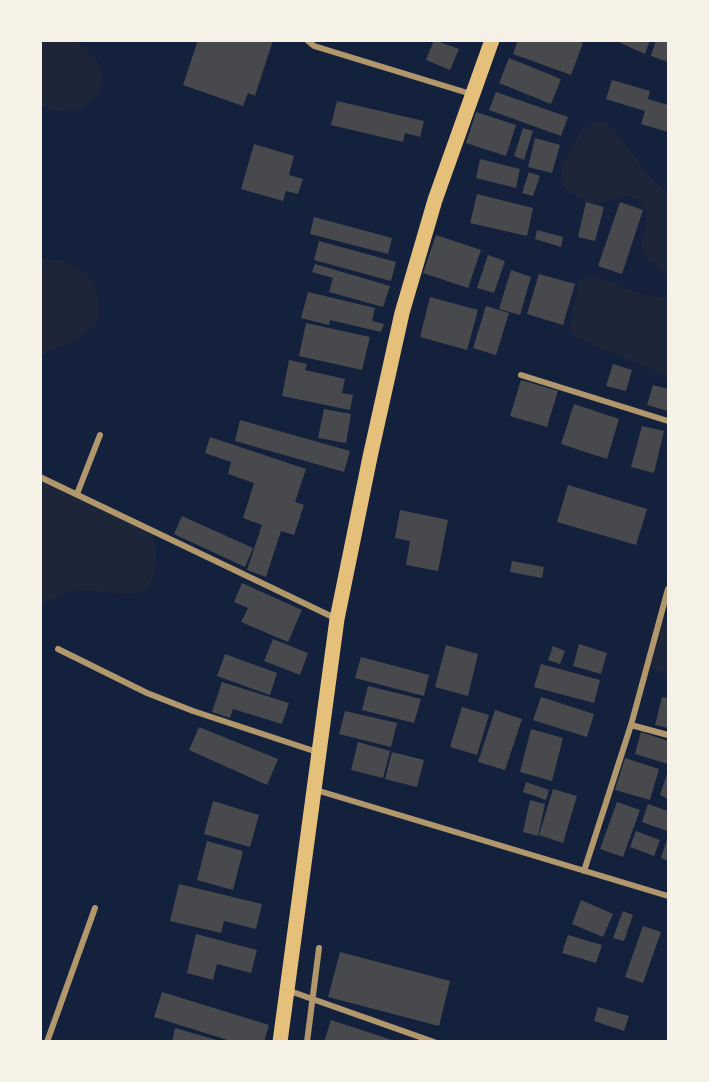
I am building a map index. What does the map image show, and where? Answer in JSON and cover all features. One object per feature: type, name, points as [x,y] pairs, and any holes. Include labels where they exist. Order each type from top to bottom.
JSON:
[{"type":"main road","points":[[280,1041],[337,620],[402,313],[435,200],[492,40]]},
{"type":"street","points":[[307,40],[314,46],[472,94]]},
{"type":"street","points":[[520,375],[669,421]]},
{"type":"street","points":[[77,494],[100,435]]},
{"type":"street","points":[[40,477],[337,620]]},
{"type":"street","points":[[584,871],[632,725],[669,589]]},
{"type":"street","points":[[58,649],[147,693],[193,711],[320,753]]},
{"type":"street","points":[[632,725],[669,735]]},
{"type":"street","points":[[313,789],[669,896]]},
{"type":"street","points":[[47,1041],[95,908]]},
{"type":"street","points":[[307,1041],[319,948]]},
{"type":"street","points":[[286,990],[434,1041]]},
{"type":"shaded area","points":[[40,41],[77,41],[99,63],[104,80],[97,94],[82,108],[62,112],[41,106]]},
{"type":"shaded area","points":[[597,122],[604,122],[614,129],[650,177],[668,192],[668,280],[667,275],[643,256],[641,245],[647,220],[646,211],[640,201],[627,196],[598,204],[584,202],[566,189],[560,178],[562,165],[583,128]]},
{"type":"shaded area","points":[[41,258],[62,260],[87,274],[98,293],[98,322],[81,338],[41,355]]},
{"type":"shaded area","points":[[599,278],[645,295],[663,297],[668,294],[668,377],[574,337],[569,328],[580,279]]},
{"type":"shaded area","points":[[41,477],[152,530],[157,564],[150,585],[139,593],[126,594],[80,590],[65,593],[41,606]]},
{"type":"shaded area","points":[[661,621],[668,621],[668,676],[648,666]]},
{"type":"building","points":[[198,40],[273,40],[255,96],[248,93],[243,106],[183,85]]},
{"type":"building","points":[[434,40],[459,49],[450,70],[426,60]]},
{"type":"building","points":[[518,40],[578,40],[583,43],[571,75],[513,54]]},
{"type":"building","points":[[614,40],[650,40],[645,54]]},
{"type":"building","points":[[656,40],[668,42],[668,62],[651,56]]},
{"type":"building","points":[[509,58],[561,79],[551,104],[499,83]]},
{"type":"building","points":[[612,80],[650,91],[648,99],[668,105],[668,132],[641,124],[645,111],[606,99]]},
{"type":"building","points":[[496,92],[568,117],[561,136],[489,110]]},
{"type":"building","points":[[337,101],[424,121],[420,137],[405,133],[403,142],[331,125]]},
{"type":"building","points":[[476,112],[516,125],[506,156],[466,143]]},
{"type":"building","points":[[523,128],[533,131],[524,160],[514,156]]},
{"type":"building","points":[[535,138],[560,145],[552,173],[528,167]]},
{"type":"building","points":[[254,144],[294,156],[289,175],[303,179],[298,194],[286,191],[283,201],[241,189]]},
{"type":"building","points":[[480,159],[520,169],[516,188],[476,178]]},
{"type":"building","points":[[529,172],[540,176],[533,196],[522,193]]},
{"type":"building","points":[[477,194],[533,208],[527,236],[470,223]]},
{"type":"building","points":[[586,202],[604,207],[595,241],[578,237]]},
{"type":"building","points":[[620,202],[643,210],[622,274],[598,266]]},
{"type":"building","points":[[314,217],[392,238],[388,254],[310,234]]},
{"type":"building","points":[[537,230],[563,237],[561,247],[535,239]]},
{"type":"building","points":[[436,235],[481,250],[468,288],[423,273]]},
{"type":"building","points":[[319,241],[396,262],[391,281],[314,260]]},
{"type":"building","points":[[488,255],[505,261],[494,293],[477,288]]},
{"type":"building","points":[[315,264],[390,286],[383,307],[329,292],[333,278],[312,272]]},
{"type":"building","points":[[511,270],[531,277],[520,315],[499,309]]},
{"type":"building","points":[[539,274],[575,284],[563,325],[527,314]]},
{"type":"building","points":[[308,292],[375,308],[372,321],[384,324],[381,332],[330,320],[329,325],[301,318]]},
{"type":"building","points":[[430,297],[478,310],[467,350],[420,337]]},
{"type":"building","points":[[486,306],[509,313],[496,355],[473,348]]},
{"type":"building","points":[[306,323],[370,337],[362,370],[299,356]]},
{"type":"building","points":[[289,360],[307,364],[305,370],[345,379],[342,393],[353,395],[350,410],[282,396]]},
{"type":"building","points":[[613,364],[632,370],[626,391],[606,386]]},
{"type":"building","points":[[521,380],[558,391],[547,427],[510,416]]},
{"type":"building","points":[[653,385],[668,389],[668,411],[647,405]]},
{"type":"building","points":[[574,404],[619,419],[607,459],[561,444]]},
{"type":"building","points":[[324,409],[351,414],[346,443],[318,438]]},
{"type":"building","points":[[240,420],[350,451],[344,472],[235,441]]},
{"type":"building","points":[[642,426],[664,431],[654,473],[631,467]]},
{"type":"building","points":[[210,437],[306,469],[295,502],[304,505],[294,535],[281,531],[266,577],[247,570],[262,525],[243,518],[254,483],[228,474],[231,462],[205,453]]},
{"type":"building","points":[[568,485],[647,509],[636,545],[557,522]]},
{"type":"building","points":[[400,510],[448,520],[438,571],[406,565],[410,541],[395,538]]},
{"type":"building","points":[[182,516],[253,548],[245,567],[174,534]]},
{"type":"building","points":[[512,561],[544,567],[542,578],[510,572]]},
{"type":"building","points":[[242,583],[302,610],[288,642],[241,622],[248,608],[234,602]]},
{"type":"building","points":[[273,639],[308,653],[300,675],[264,661]]},
{"type":"building","points":[[579,644],[607,653],[601,674],[573,666]]},
{"type":"building","points":[[446,645],[478,654],[468,696],[435,687]]},
{"type":"building","points":[[553,646],[565,651],[560,664],[548,660]]},
{"type":"building","points":[[225,654],[277,673],[270,695],[217,676]]},
{"type":"building","points":[[361,657],[429,675],[424,696],[355,678]]},
{"type":"building","points":[[541,664],[600,680],[594,703],[534,687]]},
{"type":"building","points":[[222,682],[289,703],[282,724],[233,709],[230,718],[212,712]]},
{"type":"building","points":[[368,686],[421,699],[414,723],[362,710]]},
{"type":"building","points":[[541,697],[594,714],[587,737],[533,720]]},
{"type":"building","points":[[662,697],[668,698],[668,728],[655,725]]},
{"type":"building","points":[[462,707],[489,715],[477,755],[450,747]]},
{"type":"building","points":[[495,710],[522,719],[505,770],[478,762]]},
{"type":"building","points":[[345,711],[397,723],[391,747],[339,734]]},
{"type":"building","points":[[199,727],[278,759],[267,785],[189,750]]},
{"type":"building","points":[[531,729],[563,738],[552,781],[520,772]]},
{"type":"building","points":[[641,732],[668,741],[668,764],[635,754]]},
{"type":"building","points":[[358,742],[390,751],[383,778],[351,770]]},
{"type":"building","points":[[392,752],[424,760],[417,787],[385,779]]},
{"type":"building","points":[[625,758],[659,769],[650,800],[615,790]]},
{"type":"building","points":[[668,771],[668,799],[660,795]]},
{"type":"building","points":[[526,782],[549,790],[546,800],[523,792]]},
{"type":"building","points":[[553,789],[577,796],[563,843],[539,835]]},
{"type":"building","points":[[530,800],[545,804],[538,836],[523,832]]},
{"type":"building","points":[[213,801],[259,815],[250,847],[204,834]]},
{"type":"building","points":[[617,802],[640,810],[623,857],[600,849]]},
{"type":"building","points":[[648,804],[668,811],[667,831],[642,822]]},
{"type":"building","points":[[636,831],[660,840],[654,856],[630,847]]},
{"type":"building","points":[[668,836],[668,861],[661,858]]},
{"type":"building","points":[[207,841],[243,851],[233,890],[197,880]]},
{"type":"building","points":[[179,884],[262,904],[256,929],[224,921],[221,933],[170,921]]},
{"type":"building","points":[[581,900],[613,914],[603,937],[572,924]]},
{"type":"building","points":[[623,911],[633,915],[624,941],[613,938]]},
{"type":"building","points":[[643,926],[661,932],[643,983],[625,977]]},
{"type":"building","points":[[196,934],[257,950],[251,973],[217,964],[213,980],[187,973]]},
{"type":"building","points":[[568,935],[602,945],[596,963],[562,953]]},
{"type":"building","points":[[340,952],[450,981],[439,1026],[328,997]]},
{"type":"building","points":[[162,992],[269,1025],[264,1042],[234,1042],[154,1017]]},
{"type":"building","points":[[598,1007],[629,1016],[624,1031],[594,1021]]},
{"type":"building","points":[[331,1020],[395,1041],[395,1042],[324,1042]]},
{"type":"building","points":[[175,1028],[220,1041],[220,1042],[172,1042]]}]
